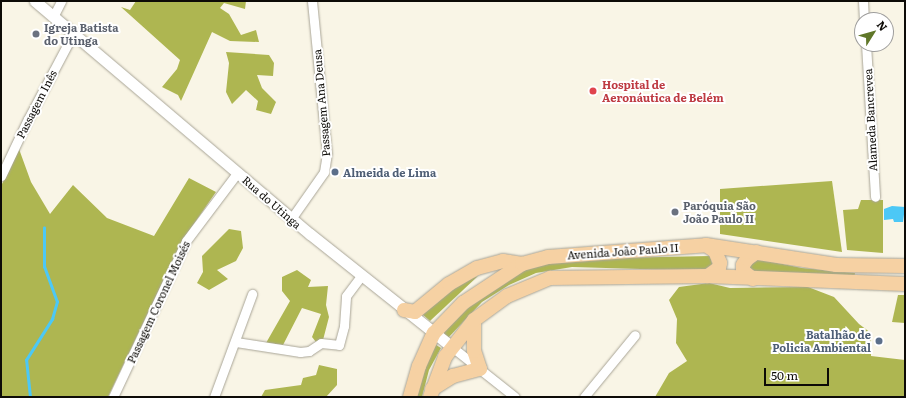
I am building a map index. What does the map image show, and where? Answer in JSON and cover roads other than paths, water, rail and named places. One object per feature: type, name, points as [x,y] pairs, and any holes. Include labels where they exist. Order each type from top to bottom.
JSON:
[{"type":"main road","name":"Avenida João Paulo II","points":[[410,397],[419,366],[434,333],[462,303],[522,264],[548,257],[706,245],[836,265],[905,266]]},
{"type":"main road","points":[[706,245],[715,251],[720,263],[719,268],[708,276]]},
{"type":"main road","points":[[753,279],[743,272],[743,265],[747,258],[757,252]]},
{"type":"main road","points":[[404,310],[415,312],[449,284],[477,268],[503,261],[522,264]]},
{"type":"main road","name":"Avenida João Paulo II","points":[[431,393],[441,365],[452,347],[474,320],[507,296],[550,278],[708,276],[905,284]]},
{"type":"main road","points":[[421,322],[419,318],[423,306]]},
{"type":"main road","points":[[431,393],[453,376],[480,369],[474,352],[474,320]]},
{"type":"street","name":"Rua do Utinga","points":[[35,1],[361,276],[515,397]]},
{"type":"street","points":[[53,17],[61,1]]},
{"type":"street","name":"Passagem Ana Deusa","points":[[292,219],[324,172],[327,154],[312,1]]},
{"type":"street","points":[[863,1],[864,12]]},
{"type":"street","name":"Passagem Inês","points":[[1,176],[28,119],[73,34]]},
{"type":"street","name":"Alameda Bancrevea","points":[[866,52],[875,197]]},
{"type":"street","name":"Passagem Coronel Moisés","points":[[113,397],[186,241],[238,172]]},
{"type":"street","points":[[236,342],[300,352],[308,351],[321,343],[339,345],[344,326],[346,296],[361,276]]},
{"type":"street","points":[[214,397],[236,342],[252,294]]},
{"type":"street","points":[[584,397],[635,335]]},
{"type":"water","points":[[892,206],[905,207],[903,222],[894,222],[893,219],[884,220],[884,209]]},
{"type":"waterway","points":[[30,397],[26,360],[52,319],[57,302],[44,267],[44,228]]},
{"type":"place","name":"Igreja Batista do Utinga","points":[[36,34]]},
{"type":"place","name":"Hospital de Aeronáutica de Belém","points":[[593,91]]},
{"type":"place","name":"Almeida de Lima","points":[[335,172]]},
{"type":"place","name":"Paróquia São João Paulo II","points":[[675,212]]},
{"type":"place","name":"Batalhão de Policia Ambiental","points":[[879,341]]}]
